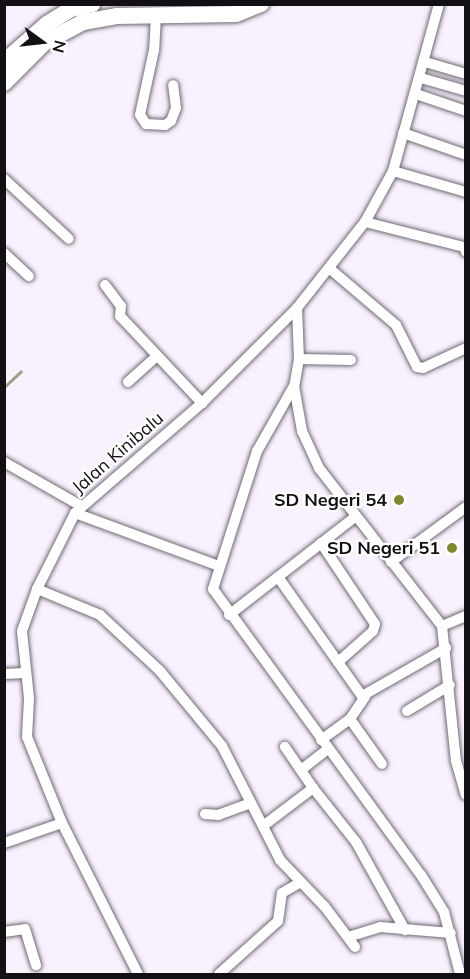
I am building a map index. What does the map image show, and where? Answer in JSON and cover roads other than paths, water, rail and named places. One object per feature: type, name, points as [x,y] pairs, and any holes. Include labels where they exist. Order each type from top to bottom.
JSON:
[{"type":"main road","points":[[4,62],[47,24],[71,9],[92,4]]},
{"type":"main road","points":[[4,83],[44,43],[67,27],[102,18],[236,14],[261,4]]},
{"type":"street","name":"Jalan Kinibalu","points":[[138,975],[62,823],[27,737],[29,698],[24,674],[22,631],[37,590],[78,510],[202,403],[297,308],[365,222],[393,171],[440,4]]},
{"type":"street","points":[[156,15],[154,51],[141,103],[140,115],[146,124],[165,125],[171,121],[176,108],[173,85]]},
{"type":"street","points":[[425,62],[465,74]]},
{"type":"street","points":[[421,78],[465,91]]},
{"type":"street","points":[[416,94],[465,111]]},
{"type":"street","points":[[403,133],[465,154]]},
{"type":"street","points":[[393,171],[465,192]]},
{"type":"street","points":[[4,179],[69,239]]},
{"type":"street","points":[[365,222],[464,247],[465,252]]},
{"type":"street","points":[[4,253],[29,276]]},
{"type":"street","points":[[329,268],[396,325],[417,367],[423,368],[465,348]]},
{"type":"street","points":[[105,285],[121,306],[120,316],[202,403]]},
{"type":"street","points":[[297,308],[299,359],[294,386],[257,451],[213,589],[229,615],[327,750],[422,875],[444,912],[460,975]]},
{"type":"street","points":[[128,382],[157,356]]},
{"type":"street","points":[[299,359],[351,360]]},
{"type":"street","points":[[294,386],[302,431],[310,450],[356,516],[442,626],[450,685],[456,761],[465,795]]},
{"type":"street","points":[[4,462],[78,510],[219,566]]},
{"type":"street","points":[[391,562],[465,507]]},
{"type":"street","points":[[229,615],[356,516]]},
{"type":"street","points":[[321,543],[375,624],[373,631],[338,662]]},
{"type":"street","points":[[278,577],[365,697]]},
{"type":"street","points":[[37,590],[100,615],[160,671],[222,746],[280,860],[299,883],[325,907],[355,947]]},
{"type":"street","points":[[442,626],[465,616]]},
{"type":"street","points":[[321,740],[350,719],[365,697],[446,648]]},
{"type":"street","points":[[4,675],[24,674]]},
{"type":"street","points":[[407,711],[450,685]]},
{"type":"street","points":[[350,719],[382,764]]},
{"type":"street","points":[[285,747],[313,788],[356,842],[405,930]]},
{"type":"street","points":[[301,770],[327,750]]},
{"type":"street","points":[[263,826],[313,788]]},
{"type":"street","points":[[206,814],[219,815],[250,803]]},
{"type":"street","points":[[4,843],[62,823]]},
{"type":"street","points":[[219,975],[278,921],[282,892],[299,883]]},
{"type":"street","points":[[348,937],[373,927],[451,933]]},
{"type":"street","points":[[4,932],[24,928],[36,965]]},
{"type":"waterway","points":[[4,387],[21,371]]},
{"type":"place","name":"SD Negeri 54","points":[[399,500]]},
{"type":"place","name":"SD Negeri 51","points":[[452,548]]}]
